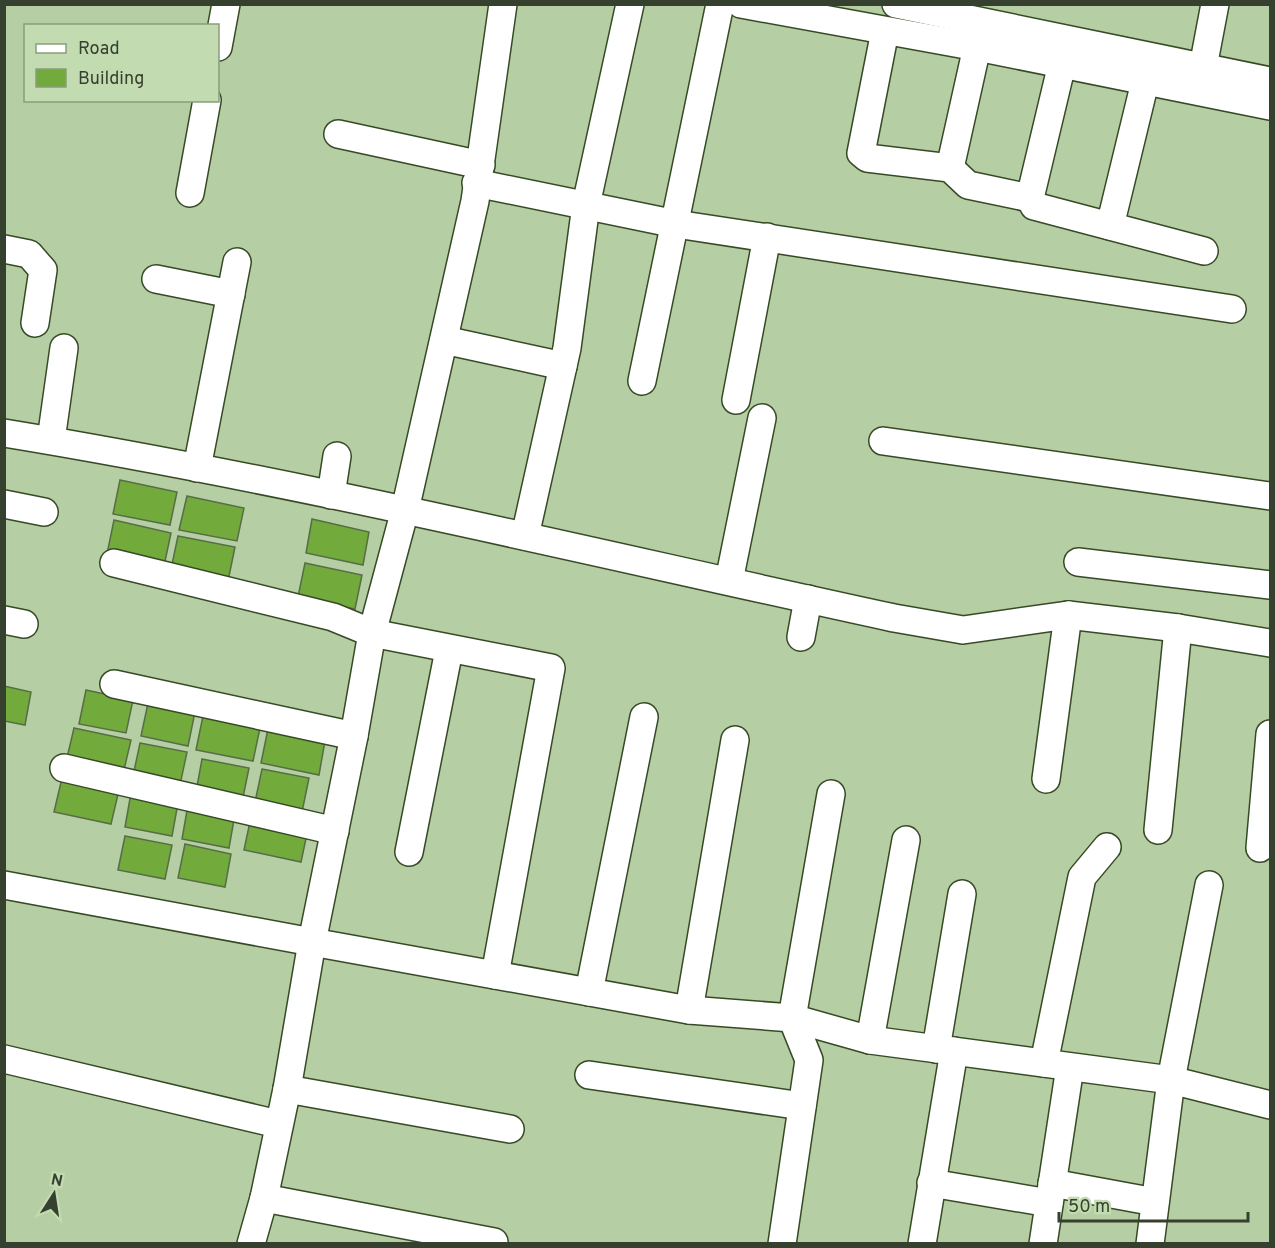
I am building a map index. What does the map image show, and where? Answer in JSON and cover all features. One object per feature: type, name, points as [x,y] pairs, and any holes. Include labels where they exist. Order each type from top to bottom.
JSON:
[{"type":"street","points":[[219,42],[226,4]]},
{"type":"street","points":[[251,1244],[264,1198],[287,1089],[312,942],[354,736],[372,633],[405,510],[475,201],[503,4]]},
{"type":"street","points":[[525,536],[563,366],[586,205],[630,4]]},
{"type":"street","points":[[642,381],[720,4]]},
{"type":"street","points":[[896,4],[1201,79],[1270,106]]},
{"type":"street","points":[[1201,79],[1215,4]]},
{"type":"street","points":[[743,5],[976,47],[1145,82],[1201,79],[1270,81]]},
{"type":"street","points":[[885,31],[861,153],[867,158],[950,168],[968,185],[1030,198]]},
{"type":"street","points":[[950,168],[976,47]]},
{"type":"street","points":[[1062,64],[1030,198],[1034,206],[1204,251]]},
{"type":"street","points":[[1110,226],[1145,82]]},
{"type":"street","points":[[190,193],[207,102]]},
{"type":"street","points":[[338,134],[586,205],[676,224],[1232,309]]},
{"type":"street","points":[[736,400],[766,237]]},
{"type":"street","points":[[4,249],[29,254],[43,270],[35,323]]},
{"type":"street","points":[[197,468],[237,262]]},
{"type":"street","points":[[156,279],[231,294]]},
{"type":"street","points":[[444,340],[563,366]]},
{"type":"street","points":[[51,440],[64,348]]},
{"type":"street","points":[[729,581],[762,418]]},
{"type":"street","points":[[4,433],[197,468],[405,510],[894,618],[963,630],[1068,615],[1178,628],[1270,643]]},
{"type":"street","points":[[883,441],[1270,496]]},
{"type":"street","points":[[331,495],[337,456]]},
{"type":"street","points":[[4,504],[44,512]]},
{"type":"street","points":[[1078,562],[1270,585]]},
{"type":"street","points":[[114,563],[333,617],[372,633],[449,650],[551,668],[495,975]]},
{"type":"street","points":[[801,638],[808,599]]},
{"type":"street","points":[[1046,779],[1068,615]]},
{"type":"street","points":[[1158,830],[1178,628]]},
{"type":"street","points":[[409,852],[449,650]]},
{"type":"street","points":[[114,684],[354,736]]},
{"type":"street","points":[[589,992],[644,717]]},
{"type":"street","points":[[1260,848],[1270,734]]},
{"type":"street","points":[[688,1010],[735,740]]},
{"type":"street","points":[[63,768],[335,831]]},
{"type":"street","points":[[782,1244],[808,1060],[792,1018],[831,794]]},
{"type":"street","points":[[870,1040],[906,840]]},
{"type":"street","points":[[1043,1244],[1051,1193],[1057,1065],[1082,877],[1107,847]]},
{"type":"street","points":[[4,885],[688,1010],[792,1018],[870,1040],[1171,1080],[1270,1105]]},
{"type":"street","points":[[1150,1244],[1171,1080],[1209,885]]},
{"type":"street","points":[[922,1244],[932,1183],[962,894]]},
{"type":"street","points":[[4,1059],[278,1124]]},
{"type":"street","points":[[589,1076],[802,1106]]},
{"type":"street","points":[[287,1089],[510,1129]]},
{"type":"street","points":[[932,1183],[1155,1202]]},
{"type":"street","points":[[264,1198],[494,1242]]},
{"type":"building","points":[[120,480],[177,492],[170,525],[113,514]]},
{"type":"building","points":[[187,496],[244,508],[237,541],[179,530]]},
{"type":"building","points":[[312,519],[369,532],[363,565],[306,553]]},
{"type":"building","points":[[114,520],[171,533],[164,566],[107,554]]},
{"type":"building","points":[[178,536],[235,547],[228,581],[171,569]]},
{"type":"building","points":[[305,563],[362,575],[355,609],[298,597]]},
{"type":"building","points":[[4,686],[31,692],[25,725],[4,721]]},
{"type":"building","points":[[86,690],[133,700],[126,733],[79,724]]},
{"type":"building","points":[[148,703],[195,712],[188,746],[141,736]]},
{"type":"building","points":[[203,716],[260,728],[253,761],[196,750]]},
{"type":"building","points":[[74,728],[131,740],[123,774],[66,762]]},
{"type":"building","points":[[268,729],[325,741],[319,775],[261,763]]},
{"type":"building","points":[[140,743],[187,752],[180,785],[133,776]]},
{"type":"building","points":[[202,759],[249,768],[242,802],[196,792]]},
{"type":"building","points":[[262,769],[309,778],[302,812],[255,802]]},
{"type":"building","points":[[62,778],[119,790],[111,824],[54,812]]},
{"type":"building","points":[[131,793],[178,803],[172,836],[125,827]]},
{"type":"building","points":[[188,805],[235,814],[229,848],[182,839]]},
{"type":"building","points":[[251,817],[308,829],[301,862],[244,850]]},
{"type":"building","points":[[125,836],[172,845],[165,879],[118,870]]},
{"type":"building","points":[[185,844],[231,854],[225,887],[178,878]]}]
